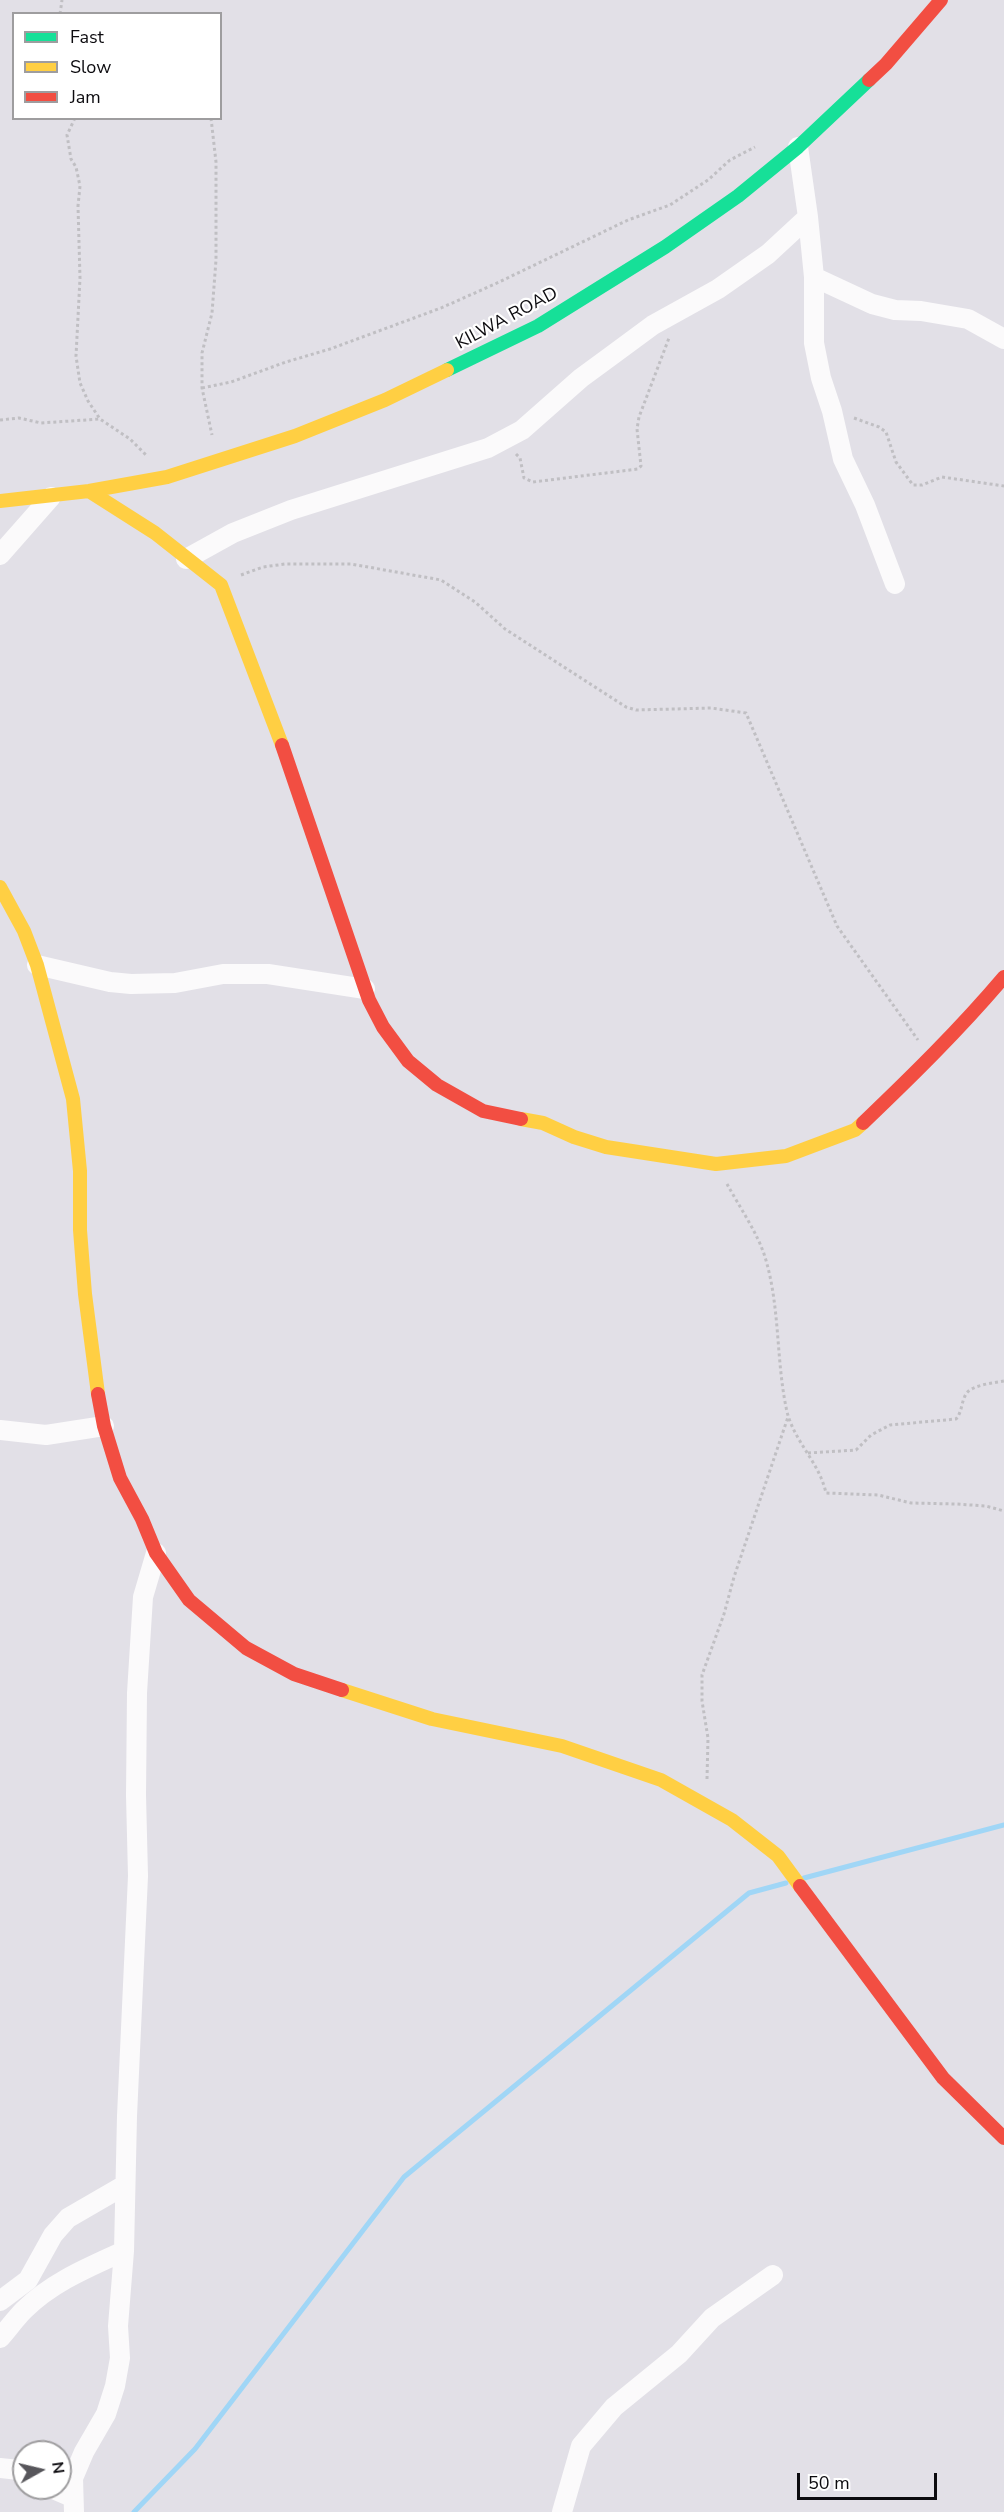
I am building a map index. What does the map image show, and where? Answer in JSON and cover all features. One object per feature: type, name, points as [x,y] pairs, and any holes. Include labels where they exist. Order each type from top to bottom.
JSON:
[{"type":"main road","name":"KILWA ROAD","points":[[0,501],[89,491],[168,477],[295,436],[385,400],[538,326],[665,247],[738,196],[798,147],[886,64],[941,0]]},
{"type":"main road","points":[[89,491],[155,533],[221,585],[304,805],[365,989],[383,1027],[408,1060],[437,1084],[483,1111],[543,1123],[574,1137],[606,1147],[716,1164],[786,1156],[855,1130],[931,1058],[974,1013],[1004,977]]},
{"type":"main road","points":[[0,887],[24,931],[37,965],[73,1100],[80,1171],[80,1230],[85,1294],[92,1360],[104,1426],[120,1478],[142,1519],[156,1553],[189,1600],[246,1648],[294,1674],[432,1719],[562,1746],[660,1780],[732,1820],[778,1856],[943,2078],[1004,2138]]},
{"type":"street","points":[[798,147],[808,217],[813,277],[814,343],[821,378],[832,411],[843,459],[865,505],[895,584]]},
{"type":"street","points":[[186,559],[233,533],[291,510],[488,448],[522,430],[581,378],[653,324],[717,289],[768,255],[808,217]]},
{"type":"street","points":[[813,277],[872,304],[895,310],[968,319],[1004,339]]},
{"type":"street","points":[[0,555],[51,496]]},
{"type":"street","points":[[37,965],[110,982],[131,984],[175,983],[223,974],[268,974],[365,989]]},
{"type":"street","points":[[0,1430],[46,1435],[104,1426]]},
{"type":"street","points":[[73,2505],[73,2478],[84,2452],[106,2414],[116,2386],[120,2358],[118,2326],[124,2251],[138,1876],[136,1796],[138,1693],[143,1597],[156,1553]]},
{"type":"street","points":[[0,2301],[28,2280],[53,2235],[68,2218],[125,2185]]},
{"type":"street","points":[[0,2338],[24,2310],[53,2287],[75,2273],[124,2251]]},
{"type":"street","points":[[562,2512],[581,2446],[614,2407],[672,2360],[712,2318],[772,2275]]},
{"type":"path","points":[[74,120],[67,135],[71,159],[76,167],[80,186],[78,206],[80,278],[76,356],[80,383],[100,419],[130,439],[168,477]]},
{"type":"path","points":[[211,120],[216,162],[216,260],[212,313],[202,353],[202,388],[217,461]]},
{"type":"path","points":[[202,388],[231,382],[330,349],[441,308],[628,220],[670,206],[708,180],[730,160],[758,146]]},
{"type":"path","points":[[488,448],[506,447],[512,451],[520,458],[524,478],[533,482],[638,470],[641,466],[637,429],[639,417],[669,338]]},
{"type":"path","points":[[832,411],[879,427],[886,432],[896,462],[913,485],[922,485],[942,477],[1004,486]]},
{"type":"path","points":[[0,420],[19,418],[41,423],[100,419]]},
{"type":"path","points":[[221,585],[263,567],[285,564],[351,564],[441,580],[475,602],[505,629],[626,707],[636,710],[711,708],[746,713],[837,926],[931,1058]]},
{"type":"path","points":[[716,1164],[765,1256],[775,1310],[786,1409],[802,1447],[821,1475],[828,1495],[878,1495],[911,1503],[986,1506],[1004,1511]]},
{"type":"path","points":[[808,1453],[856,1450],[871,1435],[890,1425],[956,1419],[960,1414],[965,1393],[970,1389],[1004,1381]]},
{"type":"path","points":[[706,1805],[708,1738],[702,1701],[702,1675],[788,1415]]},
{"type":"waterway","points":[[804,1878],[1004,1825]]},
{"type":"waterway","points":[[134,2512],[195,2449],[404,2177],[749,1893],[786,1883]]},
{"type":"traffic: fast","points":[[447,370],[538,326],[665,247],[738,196],[798,147],[869,80]]},
{"type":"traffic: slow","points":[[0,501],[89,491],[167,477],[295,436],[385,400],[447,370]]},
{"type":"traffic: slow","points":[[89,491],[155,533],[221,585],[282,745]]},
{"type":"traffic: slow","points":[[0,887],[24,931],[37,965],[73,1099],[80,1171],[80,1230],[85,1294],[98,1394]]},
{"type":"traffic: slow","points":[[521,1119],[543,1123],[574,1137],[606,1147],[716,1164],[786,1156],[855,1130],[863,1123]]},
{"type":"traffic: slow","points":[[342,1690],[432,1719],[562,1746],[661,1780],[732,1820],[778,1856],[800,1886]]},
{"type":"traffic: jam","points":[[869,80],[886,64],[941,0]]},
{"type":"traffic: jam","points":[[282,745],[369,1000],[383,1027],[408,1061],[437,1085],[483,1111],[521,1119]]},
{"type":"traffic: jam","points":[[863,1123],[935,1052],[1004,977]]},
{"type":"traffic: jam","points":[[98,1394],[104,1426],[120,1478],[142,1519],[156,1553],[189,1600],[246,1648],[294,1674],[342,1690]]},
{"type":"traffic: jam","points":[[800,1886],[943,2078],[1004,2138]]}]
